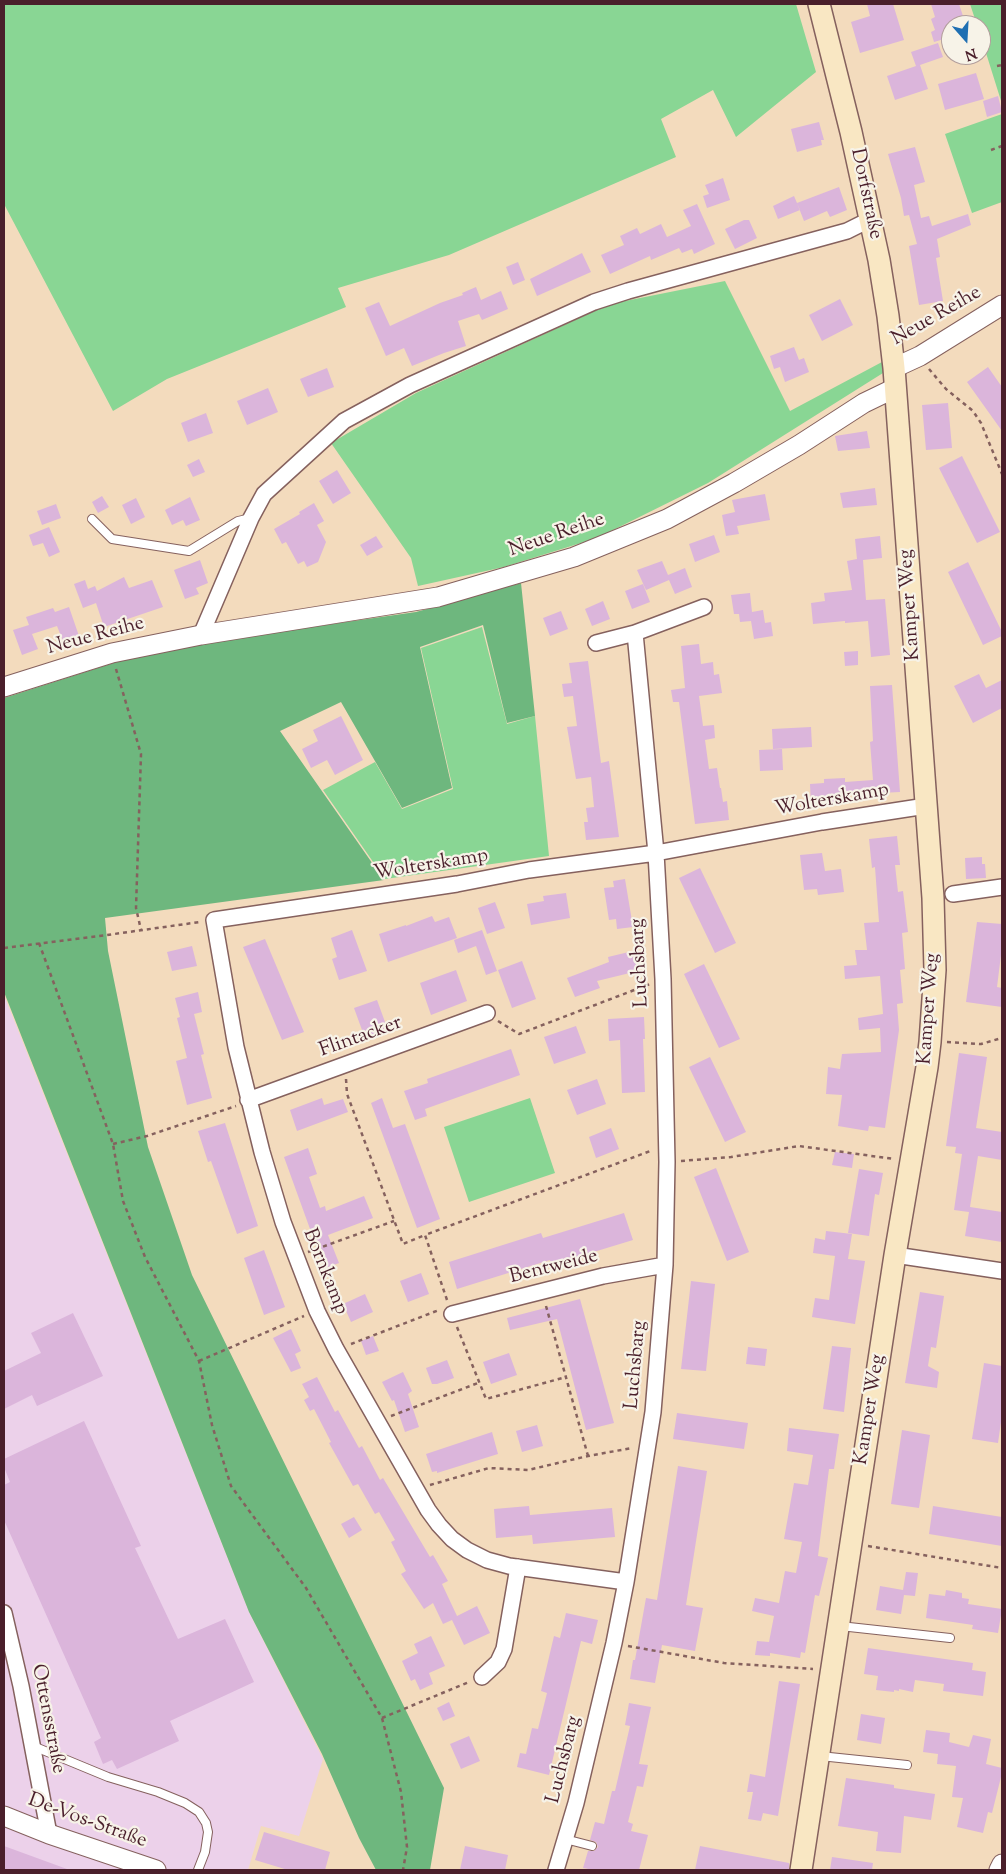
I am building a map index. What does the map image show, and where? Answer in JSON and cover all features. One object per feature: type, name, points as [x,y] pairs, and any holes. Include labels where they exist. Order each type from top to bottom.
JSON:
[{"type":"main road","name":"Dorfstraße","points":[[819,4],[852,132],[879,260],[895,378]]},
{"type":"main road","name":"Kamper Weg","points":[[801,1870],[909,1164],[930,1042],[934,961],[933,898],[895,378]]},
{"type":"street","points":[[201,635],[251,518],[264,494],[344,421],[410,385],[594,302],[847,231],[861,224]]},
{"type":"street","name":"Neue Reihe","points":[[4,687],[112,653],[201,635],[438,597],[574,557],[667,519],[742,478],[864,403],[920,356],[1002,305]]},
{"type":"street","points":[[596,643],[635,633],[704,607]]},
{"type":"street","points":[[635,633],[656,853]]},
{"type":"street","name":"Wolterskamp","points":[[214,920],[457,884],[529,870],[656,853],[822,822],[926,806]]},
{"type":"street","name":"Luchsbarg","points":[[556,1870],[614,1643],[654,1412],[665,1265],[667,1162],[663,979],[656,853]]},
{"type":"street","points":[[953,894],[1002,887]]},
{"type":"street","name":"Bornkamp","points":[[214,920],[236,1047],[248,1100],[272,1187],[296,1256],[317,1311],[336,1349],[416,1490],[438,1525],[459,1544],[475,1555],[487,1560],[518,1567],[626,1582]]},
{"type":"street","name":"Flintacker","points":[[248,1100],[487,1013]]},
{"type":"street","points":[[895,1254],[1002,1271]]},
{"type":"street","name":"Bentweide","points":[[451,1310],[603,1276],[665,1265]]},
{"type":"street","points":[[482,1677],[498,1662],[504,1649],[518,1567]]},
{"type":"street","name":"Ottensstraße","points":[[4,1613],[21,1686],[49,1834]]},
{"type":"street","name":"De-Vos-Straße","points":[[4,1816],[49,1834],[156,1870]]},
{"type":"street","points":[[1000,1870],[1002,1864]]},
{"type":"lane","points":[[92,519],[112,539],[189,551],[238,520],[251,518]]},
{"type":"lane","points":[[838,1626],[950,1638]]},
{"type":"lane","points":[[33,1746],[108,1778],[158,1792],[185,1802],[199,1812],[206,1823],[208,1832],[205,1852],[198,1870]]},
{"type":"lane","points":[[818,1756],[906,1765]]},
{"type":"lane","points":[[565,1839],[592,1846]]},
{"type":"path","points":[[998,66],[1002,65]]},
{"type":"path","points":[[991,150],[1002,146]]},
{"type":"path","points":[[920,356],[935,378],[973,412],[981,423],[1002,474]]},
{"type":"path","points":[[112,653],[141,754],[136,908],[141,930]]},
{"type":"path","points":[[4,948],[214,920]]},
{"type":"path","points":[[39,943],[113,1144],[123,1201],[145,1257],[199,1361],[212,1425],[232,1486],[306,1588],[382,1718],[401,1792],[407,1847],[403,1870]]},
{"type":"path","points":[[487,1013],[519,1034],[663,979]]},
{"type":"path","points":[[930,1042],[981,1044],[1002,1038]]},
{"type":"path","points":[[345,1065],[347,1094],[403,1244],[667,1145]]},
{"type":"path","points":[[113,1144],[147,1136],[232,1108],[248,1100]]},
{"type":"path","points":[[667,1162],[731,1157],[799,1146],[886,1157],[909,1164]]},
{"type":"path","points":[[296,1256],[394,1221]]},
{"type":"path","points":[[425,1235],[478,1383],[486,1399],[566,1377]]},
{"type":"path","points":[[541,1291],[588,1456]]},
{"type":"path","points":[[336,1349],[451,1310]]},
{"type":"path","points":[[199,1361],[317,1311]]},
{"type":"path","points":[[376,1420],[478,1383]]},
{"type":"path","points":[[416,1490],[489,1468],[528,1470],[648,1445]]},
{"type":"path","points":[[850,1543],[1002,1568]]},
{"type":"path","points":[[614,1643],[724,1663],[831,1671]]},
{"type":"path","points":[[382,1718],[482,1677]]},
{"type":"shaded area","points":[[4,995],[249,1612],[323,1759],[299,1836],[261,1826],[248,1870],[4,1870]]},
{"type":"green space","points":[[4,4],[796,4],[816,72],[736,137],[713,90],[661,119],[676,157],[449,255],[338,288],[346,307],[167,379],[113,411],[4,204]]},
{"type":"green space","points":[[970,4],[1002,4],[1002,104],[990,65],[991,15],[974,15]]},
{"type":"green space","points":[[1002,114],[1002,202],[972,213],[945,134]]},
{"type":"green space","points":[[725,281],[790,411],[882,362],[883,373],[708,483],[597,538],[504,567],[418,586],[411,558],[331,443],[416,393],[610,304]]},
{"type":"green space","points":[[521,583],[535,716],[507,723],[483,625],[420,647],[452,788],[402,808],[341,702],[280,731],[384,880],[105,918],[108,951],[148,1147],[192,1275],[444,1788],[430,1870],[376,1870],[359,1838],[322,1754],[249,1612],[4,992],[4,698],[157,649],[416,612]]},
{"type":"green space","points":[[482,627],[507,724],[535,716],[549,856],[385,879],[323,790],[375,762],[402,809],[453,789],[421,648]]},
{"type":"green space","points":[[530,1098],[555,1173],[469,1202],[444,1127]]},
{"type":"building","points":[[867,4],[893,4],[904,40],[860,53],[851,22],[870,16]]},
{"type":"building","points":[[931,4],[959,4],[963,15],[941,15],[941,40],[934,42],[931,32],[935,30],[931,19],[935,17]]},
{"type":"building","points":[[938,43],[941,58],[920,65],[928,89],[895,100],[887,76],[916,66],[911,52]]},
{"type":"building","points":[[976,73],[984,99],[945,110],[938,84]]},
{"type":"building","points":[[998,96],[1002,112],[987,117],[983,101]]},
{"type":"building","points":[[819,122],[824,140],[821,140],[822,145],[797,152],[791,129]]},
{"type":"building","points":[[915,147],[925,182],[914,185],[921,218],[929,216],[932,226],[968,214],[971,225],[937,239],[940,257],[936,258],[943,301],[919,305],[909,246],[917,244],[909,215],[904,216],[901,198],[888,154]]},
{"type":"building","points":[[723,178],[730,200],[707,208],[703,196],[709,194],[705,185]]},
{"type":"building","points":[[839,187],[847,210],[830,217],[827,211],[804,221],[797,203]]},
{"type":"building","points":[[794,196],[800,210],[778,219],[773,206]]},
{"type":"building","points":[[697,204],[715,244],[694,254],[692,249],[682,253],[679,248],[651,260],[650,256],[610,274],[601,255],[624,245],[620,236],[637,228],[640,234],[661,224],[667,237],[691,226],[683,210]]},
{"type":"building","points":[[744,220],[749,220],[757,238],[735,249],[725,229]]},
{"type":"building","points":[[582,253],[591,272],[537,296],[530,279]]},
{"type":"building","points":[[518,262],[525,280],[513,285],[506,267]]},
{"type":"building","points":[[476,287],[481,300],[501,291],[508,309],[482,320],[479,314],[458,321],[466,346],[412,366],[404,348],[386,356],[365,308],[379,302],[390,326],[440,303],[463,295],[462,293]]},
{"type":"building","points":[[840,299],[853,325],[822,341],[809,315]]},
{"type":"building","points":[[794,347],[799,360],[804,358],[809,372],[785,382],[780,367],[774,369],[770,356]]},
{"type":"building","points":[[988,367],[1002,387],[1002,431],[967,382]]},
{"type":"building","points":[[327,368],[334,387],[308,397],[300,379]]},
{"type":"building","points":[[268,388],[278,412],[247,425],[237,401]]},
{"type":"building","points":[[948,403],[952,448],[926,450],[922,405]]},
{"type":"building","points":[[206,413],[213,433],[188,442],[181,423]]},
{"type":"building","points":[[867,431],[870,448],[838,451],[835,436]]},
{"type":"building","points":[[962,456],[1000,532],[977,543],[939,468]]},
{"type":"building","points":[[199,459],[205,472],[193,477],[187,465]]},
{"type":"building","points":[[337,470],[351,493],[333,504],[319,481]]},
{"type":"building","points":[[875,488],[877,505],[843,508],[840,493]]},
{"type":"building","points":[[765,494],[770,520],[737,526],[739,534],[726,536],[722,515],[735,512],[732,500]]},
{"type":"building","points":[[102,496],[109,507],[98,513],[92,502]]},
{"type":"building","points":[[190,497],[200,520],[186,526],[183,520],[172,525],[165,510]]},
{"type":"building","points":[[136,498],[145,517],[131,524],[122,505]]},
{"type":"building","points":[[314,503],[324,521],[317,525],[326,542],[318,562],[307,567],[304,561],[298,564],[286,542],[282,544],[274,529],[300,514],[299,512]]},
{"type":"building","points":[[56,504],[61,518],[42,525],[37,511]]},
{"type":"building","points":[[49,527],[60,552],[49,557],[43,543],[33,546],[29,535]]},
{"type":"building","points":[[714,535],[720,552],[695,562],[689,544]]},
{"type":"building","points":[[376,536],[383,547],[367,556],[360,545]]},
{"type":"building","points":[[880,536],[882,558],[863,560],[866,600],[885,599],[890,655],[871,657],[868,621],[813,624],[811,603],[825,601],[824,593],[852,590],[847,561],[857,559],[855,539]]},
{"type":"building","points":[[200,560],[208,583],[196,588],[199,594],[185,599],[174,570]]},
{"type":"building","points":[[662,561],[668,575],[685,568],[692,587],[675,594],[669,580],[646,590],[637,570]]},
{"type":"building","points":[[968,562],[1002,632],[1002,636],[983,645],[948,572]]},
{"type":"building","points":[[124,577],[129,588],[152,580],[163,607],[104,627],[96,603],[83,608],[74,584],[85,580],[88,589],[95,586],[97,591]]},
{"type":"building","points":[[643,584],[650,602],[632,609],[625,591]]},
{"type":"building","points":[[750,593],[752,612],[763,610],[765,623],[771,622],[773,636],[754,639],[751,621],[740,622],[739,614],[734,614],[731,595]]},
{"type":"building","points":[[603,601],[610,619],[592,626],[585,609]]},
{"type":"building","points":[[69,607],[79,636],[63,641],[57,626],[32,634],[38,649],[22,655],[13,630],[29,625],[26,617],[53,608],[55,612]]},
{"type":"building","points":[[561,611],[568,629],[550,636],[543,618]]},
{"type":"building","points":[[699,644],[701,664],[713,662],[714,675],[719,674],[722,693],[699,696],[703,726],[714,725],[715,738],[705,740],[709,769],[717,768],[723,802],[727,801],[729,820],[695,824],[679,702],[673,702],[671,690],[685,688],[681,646]]},
{"type":"building","points":[[858,651],[858,665],[845,666],[844,652]]},
{"type":"building","points":[[588,661],[601,763],[609,761],[619,837],[586,840],[584,822],[588,822],[586,808],[594,807],[591,777],[576,779],[567,727],[577,726],[573,696],[564,697],[562,684],[572,683],[569,663]]},
{"type":"building","points":[[979,674],[986,688],[1002,680],[1002,708],[973,723],[954,686]]},
{"type":"building","points":[[892,685],[900,792],[840,795],[840,802],[811,806],[810,784],[824,783],[824,779],[845,778],[845,782],[873,780],[870,742],[873,741],[870,686]]},
{"type":"building","points":[[341,716],[363,760],[335,775],[327,760],[311,768],[302,749],[318,741],[313,730]]},
{"type":"building","points":[[811,727],[812,747],[773,749],[772,729]]},
{"type":"building","points":[[782,749],[783,770],[760,771],[759,750]]},
{"type":"building","points":[[897,836],[900,865],[895,865],[898,892],[903,891],[908,932],[902,933],[905,969],[900,970],[903,1003],[897,1004],[899,1030],[885,1128],[869,1126],[868,1131],[838,1126],[842,1095],[826,1094],[828,1067],[840,1069],[842,1054],[881,1052],[880,1028],[859,1030],[858,1018],[883,1014],[880,976],[845,979],[844,966],[857,965],[855,950],[867,950],[864,923],[879,922],[875,867],[872,868],[869,839]]},
{"type":"building","points":[[822,853],[825,871],[841,869],[844,892],[818,895],[817,889],[804,890],[800,855]]},
{"type":"building","points":[[982,857],[982,864],[985,864],[986,878],[966,879],[965,858]]},
{"type":"building","points":[[700,868],[736,943],[715,953],[679,878]]},
{"type":"building","points":[[625,879],[633,927],[617,929],[616,919],[609,920],[604,888],[614,887],[613,881]]},
{"type":"building","points":[[566,893],[570,918],[531,925],[527,904],[544,901],[543,896]]},
{"type":"building","points":[[495,902],[505,928],[487,934],[478,908]]},
{"type":"building","points":[[432,916],[435,922],[449,917],[457,938],[388,962],[379,934]]},
{"type":"building","points":[[977,922],[1002,924],[1002,947],[997,987],[1002,988],[1002,1007],[966,1002]]},
{"type":"building","points":[[352,930],[367,971],[339,980],[332,959],[337,957],[331,938]]},
{"type":"building","points":[[482,930],[497,971],[486,975],[476,946],[458,953],[454,940]]},
{"type":"building","points":[[265,939],[304,1032],[282,1040],[243,947]]},
{"type":"building","points":[[192,946],[197,966],[172,971],[167,952]]},
{"type":"building","points":[[633,951],[638,971],[597,981],[600,988],[575,997],[567,978],[609,962],[608,957]]},
{"type":"building","points":[[522,961],[536,999],[512,1008],[498,970]]},
{"type":"building","points":[[704,964],[740,1039],[719,1048],[684,974]]},
{"type":"building","points":[[456,970],[467,1001],[431,1015],[420,983]]},
{"type":"building","points":[[198,992],[202,1012],[194,1014],[204,1054],[201,1055],[212,1098],[187,1105],[176,1061],[187,1058],[177,1018],[180,1017],[175,998]]},
{"type":"building","points":[[377,1000],[389,1033],[366,1041],[354,1008]]},
{"type":"building","points":[[644,1017],[645,1092],[622,1093],[620,1040],[609,1041],[608,1019]]},
{"type":"building","points":[[576,1026],[586,1053],[554,1064],[544,1037]]},
{"type":"building","points":[[511,1049],[520,1075],[425,1109],[427,1116],[415,1120],[404,1091],[428,1083],[427,1079]]},
{"type":"building","points":[[959,1053],[987,1057],[976,1128],[1002,1132],[1002,1160],[978,1156],[970,1207],[1002,1212],[1002,1242],[965,1236],[969,1212],[954,1210],[962,1154],[955,1153],[956,1147],[946,1146]]},
{"type":"building","points":[[710,1057],[746,1132],[725,1142],[689,1067]]},
{"type":"building","points":[[597,1079],[606,1104],[577,1115],[567,1090]]},
{"type":"building","points":[[322,1098],[324,1105],[343,1099],[348,1112],[297,1131],[290,1110]]},
{"type":"building","points":[[382,1098],[393,1128],[405,1124],[440,1219],[417,1228],[371,1103]]},
{"type":"building","points":[[225,1123],[258,1226],[237,1234],[211,1161],[208,1162],[198,1131]]},
{"type":"building","points":[[611,1128],[619,1149],[596,1158],[589,1137]]},
{"type":"building","points":[[308,1148],[317,1174],[309,1177],[320,1208],[325,1206],[326,1211],[364,1196],[373,1218],[328,1235],[339,1263],[326,1268],[284,1157]]},
{"type":"building","points":[[835,1152],[854,1154],[852,1168],[832,1165]]},
{"type":"building","points":[[716,1168],[749,1252],[727,1261],[694,1177]]},
{"type":"building","points":[[859,1169],[883,1173],[879,1195],[875,1194],[869,1236],[848,1233]]},
{"type":"building","points":[[624,1213],[633,1240],[551,1265],[550,1260],[457,1289],[449,1262],[541,1233],[543,1238]]},
{"type":"building","points":[[826,1231],[852,1234],[848,1259],[865,1261],[855,1324],[812,1317],[815,1298],[829,1300],[835,1256],[813,1253],[815,1238],[825,1240]]},
{"type":"building","points":[[264,1250],[285,1307],[264,1315],[244,1258]]},
{"type":"building","points":[[421,1273],[429,1294],[408,1302],[400,1281]]},
{"type":"building","points":[[691,1281],[715,1284],[706,1371],[681,1369]]},
{"type":"building","points":[[920,1292],[944,1296],[936,1348],[931,1347],[928,1366],[939,1372],[937,1388],[905,1383]]},
{"type":"building","points":[[365,1294],[373,1312],[351,1322],[343,1304]]},
{"type":"building","points":[[580,1299],[614,1423],[586,1430],[557,1319],[510,1330],[507,1318]]},
{"type":"building","points":[[73,1313],[103,1376],[37,1406],[32,1395],[4,1409],[4,1371],[41,1353],[31,1333]]},
{"type":"building","points":[[291,1329],[301,1351],[295,1354],[301,1368],[291,1372],[273,1338]]},
{"type":"building","points":[[373,1336],[379,1351],[366,1355],[361,1341]]},
{"type":"building","points":[[832,1346],[851,1348],[844,1412],[823,1409]]},
{"type":"building","points":[[748,1347],[767,1349],[765,1366],[746,1364]]},
{"type":"building","points":[[509,1353],[517,1375],[491,1384],[483,1362]]},
{"type":"building","points":[[447,1360],[454,1378],[432,1384],[426,1368]]},
{"type":"building","points":[[984,1363],[1002,1366],[1002,1415],[998,1443],[972,1439]]},
{"type":"building","points":[[403,1372],[412,1391],[408,1394],[419,1427],[405,1432],[394,1400],[392,1401],[382,1382]]},
{"type":"building","points":[[317,1377],[335,1412],[338,1410],[359,1448],[362,1446],[380,1480],[383,1478],[430,1557],[433,1555],[448,1581],[442,1584],[457,1616],[477,1606],[490,1633],[464,1645],[452,1620],[443,1624],[433,1603],[424,1609],[401,1574],[406,1571],[391,1542],[395,1540],[379,1512],[375,1514],[358,1484],[353,1486],[329,1443],[331,1442],[314,1409],[310,1411],[304,1400],[309,1397],[302,1384]]},
{"type":"building","points":[[677,1413],[748,1423],[744,1449],[673,1439]]},
{"type":"building","points":[[84,1421],[141,1546],[135,1548],[178,1639],[225,1619],[254,1682],[170,1721],[179,1741],[117,1769],[112,1760],[103,1764],[94,1742],[101,1738],[4,1520],[4,1485],[10,1482],[4,1467],[4,1459]]},
{"type":"building","points":[[537,1425],[543,1446],[522,1452],[516,1431]]},
{"type":"building","points":[[789,1428],[839,1434],[834,1469],[829,1469],[818,1556],[828,1558],[819,1596],[815,1595],[805,1653],[801,1652],[800,1658],[770,1653],[770,1656],[755,1655],[757,1641],[769,1642],[774,1616],[752,1611],[755,1598],[779,1603],[785,1571],[796,1573],[802,1542],[784,1539],[794,1483],[808,1485],[813,1455],[787,1451]]},
{"type":"building","points":[[902,1430],[930,1435],[919,1508],[891,1504]]},
{"type":"building","points":[[492,1432],[498,1454],[437,1473],[437,1471],[432,1472],[426,1454]]},
{"type":"building","points":[[678,1466],[707,1471],[686,1605],[703,1608],[695,1651],[662,1645],[655,1683],[630,1679],[646,1598],[657,1600]]},
{"type":"building","points":[[529,1506],[530,1515],[612,1508],[615,1537],[533,1544],[532,1535],[496,1538],[494,1509]]},
{"type":"building","points":[[933,1506],[1002,1517],[1002,1546],[929,1534]]},
{"type":"building","points":[[354,1517],[362,1530],[349,1538],[341,1524]]},
{"type":"building","points":[[906,1572],[918,1573],[915,1596],[904,1595],[901,1614],[876,1610],[880,1586],[903,1590]]},
{"type":"building","points":[[946,1590],[962,1593],[962,1598],[969,1599],[968,1604],[1002,1609],[998,1633],[972,1629],[973,1625],[926,1618],[929,1594],[945,1596]]},
{"type":"building","points":[[566,1613],[598,1620],[592,1644],[581,1641],[549,1775],[517,1767],[520,1753],[526,1754],[532,1728],[538,1729],[547,1693],[541,1691],[554,1636],[560,1638]]},
{"type":"building","points":[[431,1636],[445,1666],[429,1673],[433,1684],[420,1690],[415,1679],[411,1681],[402,1661],[418,1653],[414,1644]]},
{"type":"building","points":[[868,1648],[973,1663],[972,1670],[986,1672],[983,1696],[943,1691],[944,1684],[915,1680],[913,1692],[899,1689],[899,1691],[894,1690],[894,1692],[876,1690],[878,1676],[864,1674]]},
{"type":"building","points":[[779,1681],[800,1684],[778,1816],[763,1813],[761,1821],[748,1819],[753,1792],[747,1792],[750,1774],[765,1777]]},
{"type":"building","points":[[449,1702],[455,1716],[443,1721],[437,1708]]},
{"type":"building","points":[[629,1703],[651,1707],[639,1764],[648,1765],[643,1787],[637,1786],[628,1822],[633,1824],[631,1831],[648,1835],[639,1870],[594,1870],[583,1868],[588,1851],[594,1851],[598,1847],[596,1842],[590,1840],[595,1822],[604,1824],[612,1791],[615,1791],[630,1726],[625,1725]]},
{"type":"building","points":[[861,1714],[885,1718],[881,1744],[857,1740]]},
{"type":"building","points":[[926,1730],[950,1733],[949,1742],[969,1747],[973,1735],[991,1739],[986,1764],[1002,1768],[1002,1773],[992,1813],[988,1812],[983,1833],[957,1827],[963,1798],[952,1797],[956,1766],[937,1764],[938,1754],[923,1752]]},
{"type":"building","points":[[469,1736],[480,1761],[461,1769],[450,1744]]},
{"type":"building","points":[[846,1778],[894,1785],[894,1788],[935,1794],[931,1820],[904,1816],[901,1853],[876,1851],[878,1832],[838,1826]]},
{"type":"building","points":[[264,1832],[330,1852],[325,1870],[288,1870],[255,1860]]},
{"type":"building","points":[[4,1846],[67,1869],[67,1870],[4,1870]]},
{"type":"building","points":[[465,1846],[508,1855],[505,1870],[460,1870]]},
{"type":"building","points":[[700,1846],[789,1863],[789,1870],[695,1870]]},
{"type":"building","points":[[832,1857],[873,1863],[872,1870],[830,1870]]}]
